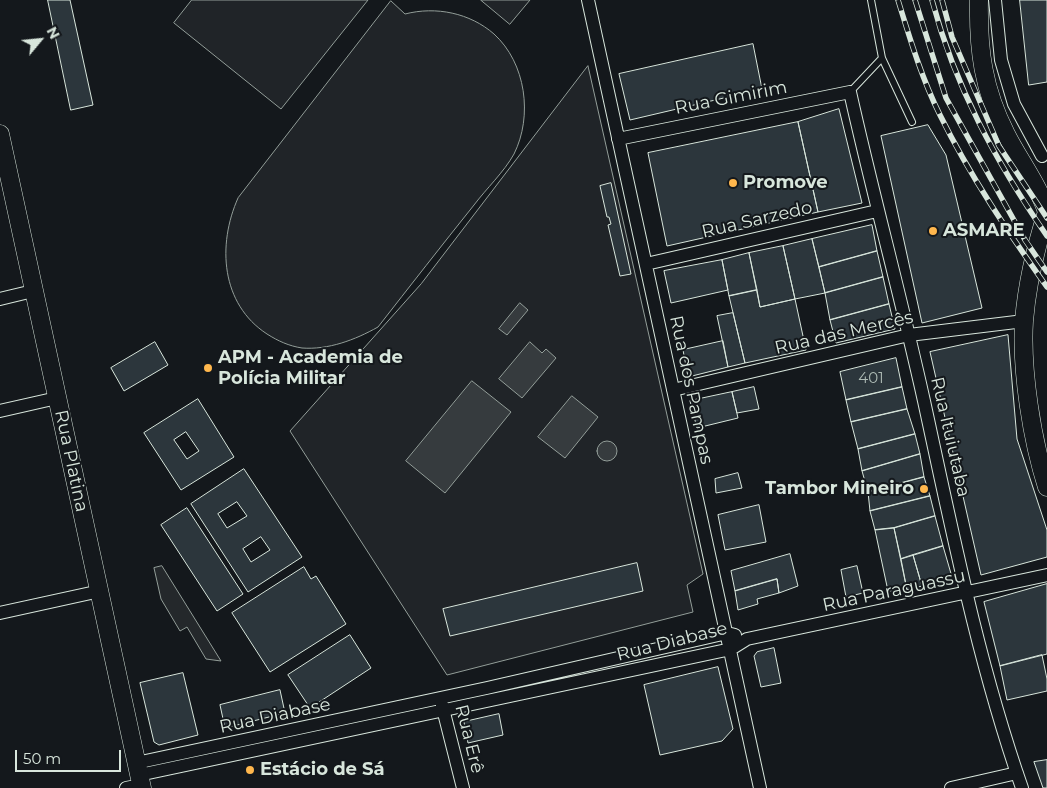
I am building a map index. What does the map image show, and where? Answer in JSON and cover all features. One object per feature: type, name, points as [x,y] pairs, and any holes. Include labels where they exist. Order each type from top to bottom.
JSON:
[{"type":"street","name":"Rua dos Pampas","points":[[588,0],[760,788]]},
{"type":"street","points":[[979,0],[978,38],[988,91],[1006,134],[1041,195],[1047,212],[1038,239],[1024,321],[1030,414],[1037,455],[1047,487]]},
{"type":"street","points":[[995,0],[1001,60],[1014,104],[1042,156]]},
{"type":"street","name":"Rua Gimirim","points":[[618,139],[850,92]]},
{"type":"street","name":"Rua Ituiutaba","points":[[850,92],[877,211],[909,335],[966,594],[1022,788]]},
{"type":"street","name":"Rua Platina","points":[[1,140],[100,591],[137,780]]},
{"type":"street","name":"Rua Sarzedo","points":[[646,264],[877,211]]},
{"type":"street","points":[[0,298],[33,291]]},
{"type":"street","name":"Rua das Mercês","points":[[673,390],[909,335],[1024,321]]},
{"type":"street","points":[[0,410],[57,398]]},
{"type":"street","name":"Rua Paraguassu","points":[[747,639],[966,594],[1047,575]]},
{"type":"street","points":[[0,613],[100,591]]},
{"type":"street","name":"Rua Diabase","points":[[137,780],[440,698],[727,633],[747,639]]},
{"type":"street","name":"Rua Diabase","points":[[137,780],[444,711],[731,650],[747,639]]},
{"type":"street","name":"Rua Erê","points":[[440,698],[463,788]]},
{"type":"street","points":[[951,788],[1017,773]]},
{"type":"lane","points":[[871,0],[882,58],[912,122]]},
{"type":"lane","points":[[850,92],[882,58]]},
{"type":"shaded area","points":[[192,0],[368,0],[281,109],[174,23]]},
{"type":"shaded area","points":[[481,0],[530,0],[510,24]]},
{"type":"shaded area","points":[[391,1],[405,14],[429,11],[452,13],[474,21],[494,34],[505,46],[513,60],[523,91],[523,123],[520,139],[514,154],[505,167],[378,327],[351,340],[331,346],[302,348],[293,346],[271,337],[252,321],[240,307],[232,290],[227,272],[227,235],[231,216],[238,198]]},
{"type":"shaded area","points":[[588,66],[703,574],[687,585],[693,612],[447,675],[290,431],[421,284]]},
{"type":"shaded area","points":[[520,303],[528,310],[507,335],[499,329]]},
{"type":"shaded area","points":[[530,342],[542,353],[546,349],[556,358],[522,398],[499,379]]},
{"type":"shaded area","points":[[472,381],[511,412],[445,493],[406,461]]},
{"type":"shaded area","points":[[572,396],[598,417],[565,458],[538,437]]},
{"type":"shaded area","points":[[603,441],[611,441],[617,447],[617,455],[611,461],[603,461],[597,455],[597,447]]},
{"type":"shaded area","points":[[162,566],[221,661],[206,659],[187,627],[180,631],[161,599],[154,568]]},
{"type":"building","points":[[48,0],[70,0],[93,105],[71,110]]},
{"type":"building","points":[[1020,0],[1047,0],[1047,82],[1029,85]]},
{"type":"building","points":[[753,44],[762,89],[630,120],[619,74]]},
{"type":"building","points":[[839,109],[862,203],[818,212],[798,122]]},
{"type":"building","name":"Promove","points":[[798,122],[818,212],[667,246],[648,153]]},
{"type":"building","name":"ASMARE","points":[[928,125],[946,155],[982,308],[922,323],[881,136]]},
{"type":"building","points":[[611,183],[631,274],[620,276],[608,225],[611,224],[609,217],[607,217],[600,186]]},
{"type":"building","points":[[872,225],[877,251],[819,267],[812,239]]},
{"type":"building","points":[[812,239],[825,293],[795,299],[783,246]]},
{"type":"building","points":[[783,246],[795,299],[760,307],[749,253]]},
{"type":"building","points":[[877,251],[883,277],[825,293],[819,267]]},
{"type":"building","points":[[749,253],[757,290],[729,296],[722,260]]},
{"type":"building","points":[[722,260],[728,290],[671,303],[664,271]]},
{"type":"building","points":[[883,277],[889,304],[830,320],[825,293]]},
{"type":"building","points":[[757,290],[760,307],[795,299],[806,350],[745,363],[729,296]]},
{"type":"building","points":[[889,304],[895,329],[836,343],[830,320]]},
{"type":"building","points":[[733,313],[745,363],[728,367],[717,316]]},
{"type":"building","points":[[1008,335],[1017,439],[1047,530],[1047,557],[981,575],[930,352]]},
{"type":"building","points":[[723,341],[728,367],[688,377],[683,350]]},
{"type":"building","points":[[155,342],[168,365],[124,391],[111,368]]},
{"type":"building","points":[[896,358],[902,387],[846,400],[840,372]]},
{"type":"building","points":[[754,387],[759,409],[737,413],[732,392]]},
{"type":"building","points":[[902,387],[907,409],[851,422],[846,400]]},
{"type":"building","points":[[732,392],[738,418],[697,428],[690,401]]},
{"type":"building","points":[[198,399],[234,457],[181,490],[144,433]],"holes":[[[186,432],[199,451],[187,459],[174,440]]]},
{"type":"building","points":[[907,409],[915,434],[858,449],[851,422]]},
{"type":"building","points":[[915,434],[920,454],[862,471],[858,449]]},
{"type":"building","points":[[920,454],[924,477],[868,492],[862,471]]},
{"type":"building","points":[[244,469],[302,557],[248,592],[191,504]],"holes":[[[237,502],[247,516],[227,528],[218,514]],[[261,537],[270,550],[251,562],[243,549]]]},
{"type":"building","points":[[738,473],[742,488],[716,493],[715,479]]},
{"type":"building","points":[[924,477],[930,496],[870,511],[868,492]]},
{"type":"building","points":[[930,496],[935,516],[894,528],[875,530],[870,511]]},
{"type":"building","points":[[759,505],[766,542],[725,550],[718,515]]},
{"type":"building","points":[[187,508],[243,594],[217,611],[161,525]]},
{"type":"building","points":[[935,516],[943,546],[901,559],[894,528]]},
{"type":"building","points":[[894,528],[907,590],[888,591],[875,530]]},
{"type":"building","points":[[943,546],[952,577],[922,586],[913,555]]},
{"type":"building","points":[[790,554],[798,586],[779,593],[777,579],[735,591],[731,571]]},
{"type":"building","points":[[913,555],[922,586],[907,590],[901,559]]},
{"type":"building","points":[[637,563],[643,591],[450,636],[443,609]]},
{"type":"building","points":[[857,566],[863,593],[846,597],[841,570]]},
{"type":"building","points":[[304,567],[311,579],[316,576],[346,624],[270,672],[232,613]]},
{"type":"building","points":[[777,579],[779,593],[757,599],[758,604],[738,610],[735,591]]},
{"type":"building","points":[[1047,584],[1047,654],[1000,666],[984,602]]},
{"type":"building","points":[[350,635],[371,668],[310,708],[288,675]]},
{"type":"building","points":[[774,648],[781,683],[761,687],[754,656],[757,652]]},
{"type":"building","points":[[1042,655],[1047,679],[1047,691],[1007,700],[1000,666]]},
{"type":"building","points":[[718,667],[733,729],[722,741],[660,755],[644,685]]},
{"type":"building","points":[[183,673],[198,735],[159,745],[154,742],[140,683]]},
{"type":"building","points":[[280,690],[285,713],[225,728],[220,705]]},
{"type":"building","points":[[499,714],[503,735],[468,743],[464,722]]},
{"type":"building","points":[[1047,760],[1047,788],[1043,788],[1034,762]]},
{"type":"railway","points":[[898,0],[922,73],[952,138],[990,203],[1047,287]]},
{"type":"railway","points":[[915,0],[946,98],[1025,240],[1047,272]]},
{"type":"railway","points":[[932,0],[952,63],[979,123],[994,152],[1047,236]]},
{"type":"railway","points":[[942,0],[952,37],[999,146],[1047,218]]},
{"type":"place","name":"Promove","points":[[733,183]]},
{"type":"place","name":"ASMARE","points":[[933,231]]},
{"type":"place","name":"APM - Academia de Polícia Militar","points":[[208,368]]},
{"type":"place","name":"Tambor Mineiro","points":[[924,489]]},
{"type":"place","name":"Estácio de Sá","points":[[250,770]]}]
